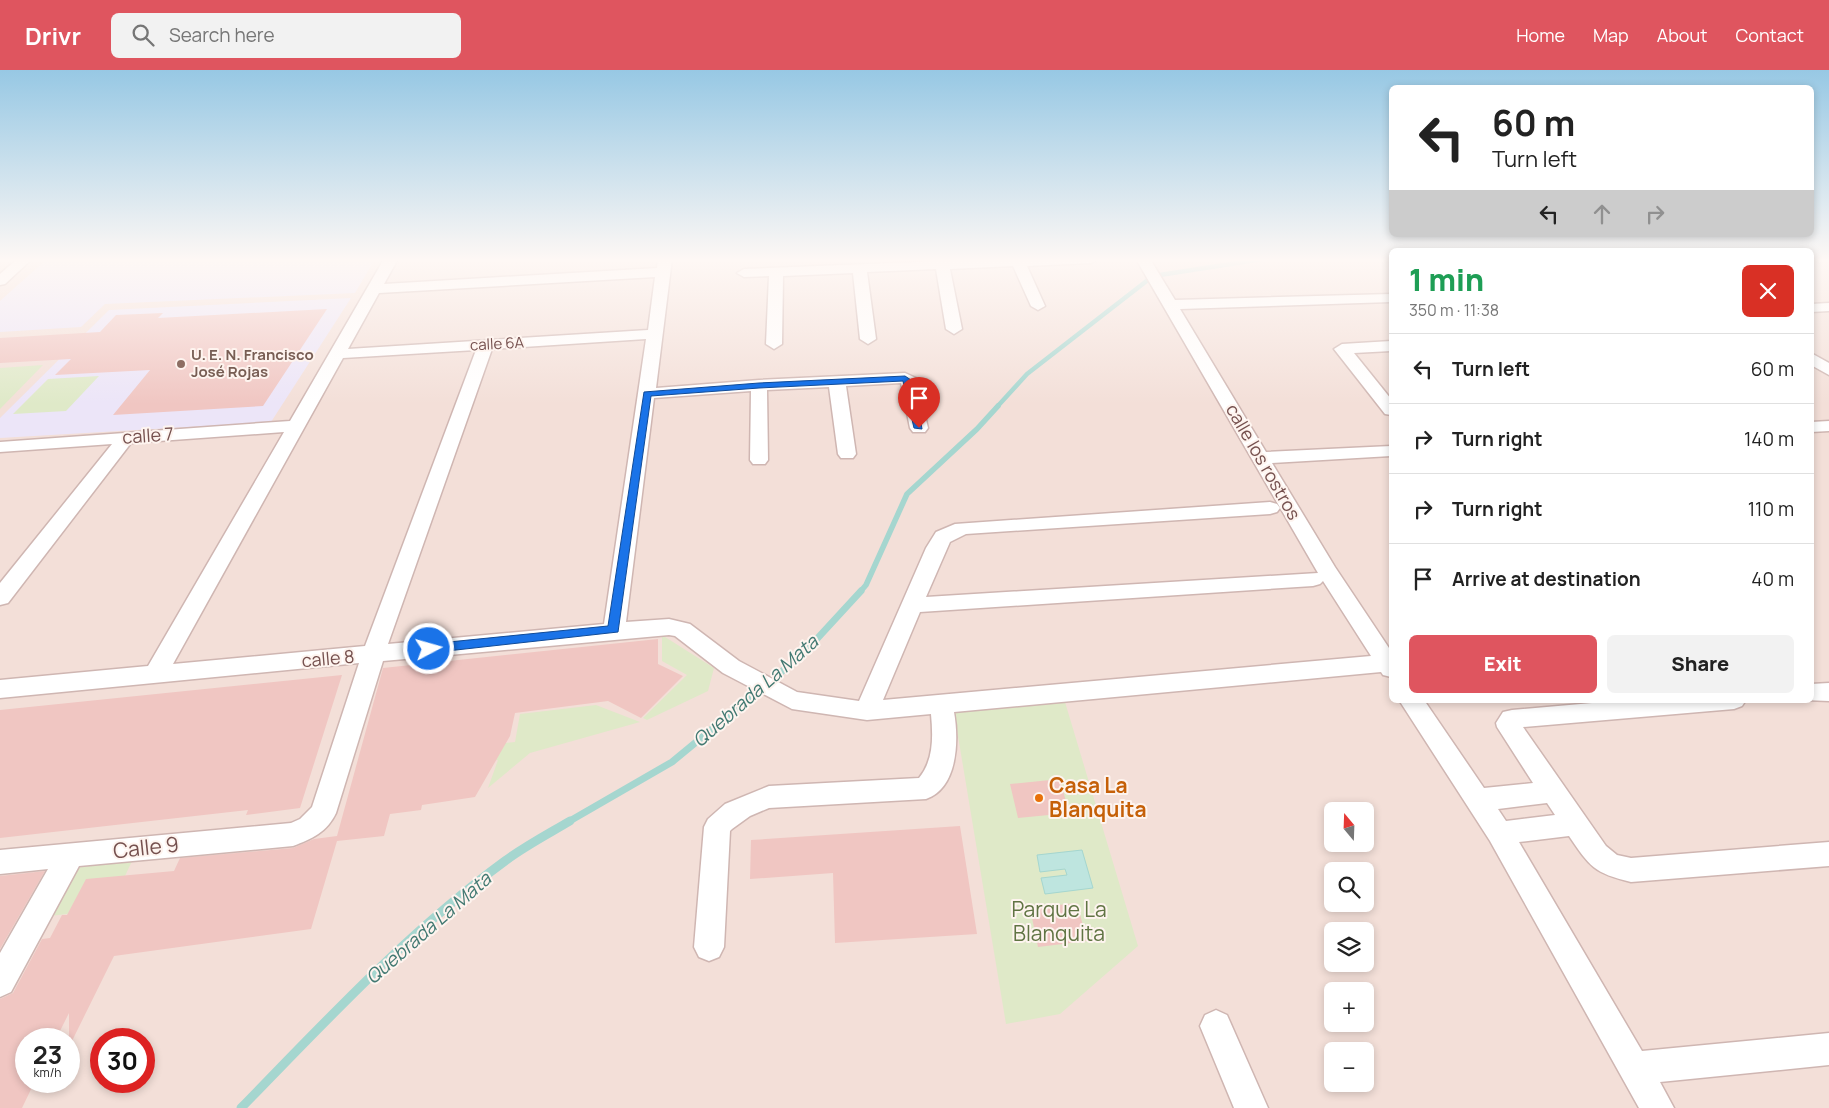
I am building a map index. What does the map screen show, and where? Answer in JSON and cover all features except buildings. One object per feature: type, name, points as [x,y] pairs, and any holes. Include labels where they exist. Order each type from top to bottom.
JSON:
[{"type":"street","points":[[156,673],[363,307]]},
{"type":"street","points":[[614,629],[659,307]]},
{"type":"street","points":[[774,344],[775,307]]},
{"type":"street","points":[[864,307],[868,339]]},
{"type":"street","points":[[950,307],[954,328]]},
{"type":"street","name":"calle los rostros","points":[[1173,307],[1327,572],[1389,666]]},
{"type":"street","points":[[1814,308],[1829,308]]},
{"type":"street","name":"calle 6A","points":[[338,354],[655,334]]},
{"type":"street","points":[[373,655],[486,344]]},
{"type":"street","points":[[1385,393],[1342,349],[1389,346]]},
{"type":"street","points":[[1814,360],[1829,370]]},
{"type":"street","points":[[647,394],[759,385],[905,378],[910,382],[919,428]]},
{"type":"street","points":[[837,381],[847,454]]},
{"type":"street","points":[[759,385],[759,460]]},
{"type":"street","name":"calle 7","points":[[0,447],[296,426]]},
{"type":"street","points":[[1814,426],[1829,426]]},
{"type":"street","points":[[0,598],[126,438]]},
{"type":"street","points":[[1260,458],[1389,451]]},
{"type":"street","points":[[1270,508],[962,528],[943,537],[936,548],[867,711],[1389,666]]},
{"type":"street","points":[[912,605],[1313,579]]},
{"type":"street","name":"calle 8","points":[[0,688],[373,655],[614,629],[669,627],[682,630],[731,667],[792,700],[867,711]]},
{"type":"street","name":"Calle 9","points":[[0,862],[293,834],[309,827],[323,813],[373,655]]},
{"type":"street","points":[[1814,693],[1829,692]]},
{"type":"street","points":[[1414,703],[1500,833],[1657,1108]]},
{"type":"street","points":[[1701,703],[1512,720],[1508,723],[1508,727],[1596,854],[1610,865],[1631,870],[1829,854]]},
{"type":"street","points":[[709,947],[717,827],[725,818],[745,804],[769,797],[926,788],[936,779],[943,756],[941,704]]},
{"type":"street","points":[[1477,800],[1553,792]]},
{"type":"street","points":[[1500,833],[1574,824]]},
{"type":"street","points":[[0,982],[70,856]]},
{"type":"street","points":[[1216,1026],[1251,1108]]},
{"type":"street","points":[[1634,1068],[1829,1049]]},
{"type":"shaded area","points":[[0,307],[1389,307],[1389,703],[1814,703],[1814,307],[1829,307],[1829,1108],[0,1108]]},
{"type":"shaded area","points":[[0,307],[101,307],[81,327],[0,332]]},
{"type":"shaded area","name":"U. E. N. Francisco José Rojas","points":[[161,307],[345,307],[271,422],[0,438],[0,418],[109,310]]},
{"type":"green space","points":[[43,365],[0,409],[0,368]]},
{"type":"green space","points":[[99,376],[66,411],[13,414],[48,379]]},
{"type":"green space","points":[[662,635],[714,668],[708,691],[647,720],[643,718],[687,675],[662,661]]},
{"type":"green space","name":"Parque La Blanquita","points":[[1065,702],[1138,946],[1060,1014],[1006,1024],[954,712]]},
{"type":"green space","points":[[596,705],[640,722],[530,753],[488,788],[498,760],[445,766],[449,749],[515,742],[520,714]]},
{"type":"green space","points":[[132,861],[125,876],[67,914],[50,916],[75,868]]},
{"type":"water","points":[[1082,850],[1093,888],[1045,894],[1041,878],[1067,875],[1065,869],[1040,872],[1037,855]]},
{"type":"waterway","name":"Quebrada La Mata","points":[[996,408],[1027,374],[1113,307]]},
{"type":"waterway","name":"Quebrada La Mata","points":[[860,592],[866,585],[907,494],[977,429],[998,406]]},
{"type":"waterway","name":"Quebrada La Mata","points":[[568,822],[672,762],[803,654],[861,591]]},
{"type":"waterway","name":"Quebrada La Mata","points":[[241,1108],[368,979],[435,917],[469,888],[513,856],[570,821]]},
{"type":"place","name":"U. E. N. Francisco José Rojas","points":[[181,364]]},
{"type":"place","name":"Casa La Blanquita","points":[[1039,798]]},
{"type":"route","points":[[429,649],[614,629],[647,394],[759,385],[905,378],[910,382],[919,428]]}]
